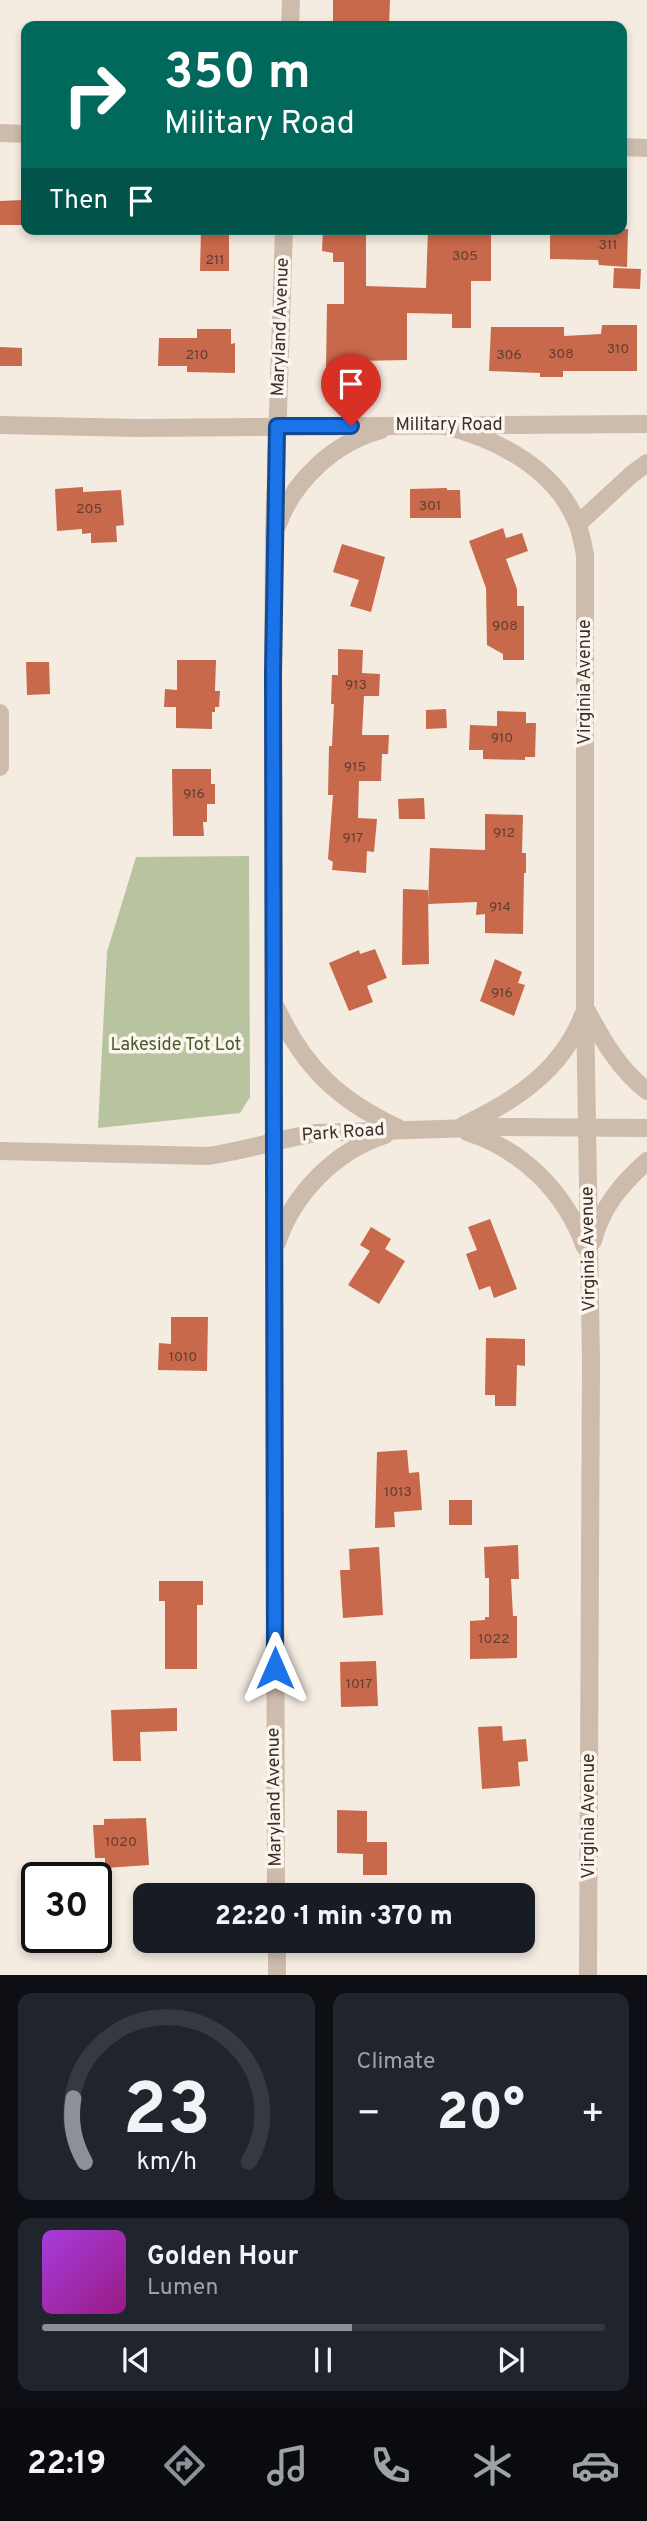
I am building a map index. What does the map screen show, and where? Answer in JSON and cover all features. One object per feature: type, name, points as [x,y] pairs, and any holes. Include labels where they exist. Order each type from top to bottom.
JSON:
[{"type":"street","points":[[290,21],[291,0]]},
{"type":"street","points":[[0,134],[21,134]]},
{"type":"street","points":[[627,148],[647,148]]},
{"type":"street","name":"Maryland Avenue","points":[[276,1883],[274,535],[284,235]]},
{"type":"street","name":"Military Road","points":[[0,425],[138,428],[647,424]]},
{"type":"street","points":[[274,535],[288,502],[305,478],[322,462],[346,444],[372,432],[401,425]]},
{"type":"street","name":"Virginia Avenue","points":[[441,425],[500,445],[551,482],[578,524],[585,555],[589,1975]]},
{"type":"street","points":[[578,524],[647,463]]},
{"type":"street","points":[[0,713],[0,767]]},
{"type":"street","points":[[274,1003],[294,1043],[315,1071],[341,1095],[369,1115],[401,1130]]},
{"type":"street","points":[[585,1008],[619,1064],[647,1091]]},
{"type":"street","points":[[457,1128],[492,1112],[529,1089],[552,1067],[567,1047],[585,1008]]},
{"type":"street","points":[[457,1128],[495,1143],[524,1161],[543,1178],[568,1210],[589,1258]]},
{"type":"street","name":"Park Road","points":[[0,1150],[207,1156],[238,1152],[316,1132],[457,1128],[647,1128]]},
{"type":"street","points":[[274,1253],[288,1217],[323,1172],[346,1153],[401,1130]]},
{"type":"street","points":[[589,1258],[605,1209],[621,1185],[647,1161]]},
{"type":"street","points":[[277,1953],[277,1975]]},
{"type":"green space","name":"Lakeside Tot Lot","points":[[249,856],[250,1097],[240,1113],[98,1128],[107,952],[136,857]]},
{"type":"building","points":[[333,0],[390,0],[389,21],[333,21]]},
{"type":"building","points":[[21,200],[21,225],[0,225],[0,201]]},
{"type":"building","points":[[628,229],[627,267],[599,265],[598,260],[550,259],[550,235],[627,235]]},
{"type":"building","points":[[201,235],[229,235],[229,271],[200,271]]},
{"type":"building","points":[[323,235],[366,235],[366,286],[426,288],[428,235],[491,235],[491,281],[471,281],[471,328],[452,328],[452,314],[407,313],[407,360],[357,361],[357,370],[326,369],[327,304],[344,304],[344,262],[333,262],[333,253],[322,251]]},
{"type":"building","points":[[614,268],[641,269],[640,289],[613,288]]},
{"type":"building","points":[[602,325],[637,325],[637,371],[563,371],[563,377],[540,377],[540,373],[489,371],[491,327],[564,327],[564,336],[601,334]]},
{"type":"building","points":[[197,329],[231,329],[231,344],[235,343],[235,373],[187,372],[187,366],[158,366],[159,338],[197,338]]},
{"type":"building","points":[[0,347],[22,348],[22,366],[0,366]]},
{"type":"building","points":[[83,487],[83,492],[121,490],[124,525],[116,526],[117,542],[91,543],[91,533],[82,534],[82,529],[57,531],[55,489]]},
{"type":"building","points":[[410,489],[460,490],[461,518],[410,518]]},
{"type":"building","points":[[503,528],[506,538],[522,533],[528,551],[506,559],[517,589],[517,606],[524,606],[524,660],[503,660],[503,654],[487,645],[486,588],[469,541]]},
{"type":"building","points":[[342,544],[385,557],[371,612],[350,606],[359,580],[333,572]]},
{"type":"building","points":[[338,649],[363,650],[362,673],[380,674],[379,696],[364,696],[362,735],[389,735],[388,754],[382,754],[381,781],[359,781],[358,818],[377,819],[374,852],[367,851],[366,873],[332,870],[333,862],[328,859],[333,795],[328,795],[329,746],[332,746],[334,704],[331,704],[332,675],[338,675]]},
{"type":"building","points":[[177,660],[216,660],[215,691],[220,691],[219,707],[215,707],[215,712],[212,712],[212,729],[176,728],[176,707],[164,707],[165,689],[177,690]]},
{"type":"building","points":[[26,662],[49,662],[50,694],[27,695]]},
{"type":"building","points":[[446,709],[447,728],[426,729],[426,710]]},
{"type":"building","points":[[497,711],[526,712],[526,723],[536,723],[535,757],[525,757],[525,760],[483,759],[483,750],[469,750],[470,725],[497,726]]},
{"type":"building","points":[[172,769],[211,769],[211,784],[215,784],[215,804],[207,804],[207,822],[203,822],[204,836],[173,836]]},
{"type":"building","points":[[424,798],[425,819],[399,819],[398,799]]},
{"type":"building","points":[[485,814],[523,815],[522,853],[526,853],[526,873],[523,934],[485,933],[485,914],[476,915],[477,902],[428,904],[430,848],[485,850]]},
{"type":"building","points":[[403,889],[428,890],[429,964],[402,965]]},
{"type":"building","points":[[375,949],[387,978],[367,986],[373,1002],[349,1011],[329,963],[359,950],[360,954]]},
{"type":"building","points":[[495,959],[522,972],[518,983],[525,985],[514,1016],[480,1001]]},
{"type":"building","points":[[490,1219],[517,1289],[494,1298],[490,1286],[479,1290],[466,1254],[477,1250],[468,1227]]},
{"type":"building","points":[[371,1227],[391,1239],[385,1249],[405,1261],[379,1304],[348,1285],[370,1251],[360,1245]]},
{"type":"building","points":[[171,1317],[208,1317],[207,1371],[158,1370],[159,1343],[171,1344]]},
{"type":"building","points":[[486,1338],[525,1339],[525,1366],[517,1365],[516,1406],[495,1406],[495,1395],[485,1395]]},
{"type":"building","points":[[407,1450],[409,1473],[419,1472],[422,1510],[394,1512],[395,1527],[375,1528],[377,1452]]},
{"type":"building","points":[[449,1500],[472,1500],[472,1525],[449,1525]]},
{"type":"building","points":[[518,1545],[519,1579],[511,1579],[513,1616],[517,1616],[517,1658],[470,1659],[470,1621],[485,1620],[485,1617],[489,1617],[489,1578],[485,1578],[484,1547]]},
{"type":"building","points":[[379,1547],[383,1615],[343,1618],[340,1570],[350,1570],[349,1549]]},
{"type":"building","points":[[159,1581],[203,1581],[203,1605],[197,1605],[197,1669],[165,1669],[165,1601],[159,1601]]},
{"type":"building","points":[[376,1661],[378,1706],[341,1707],[340,1662]]},
{"type":"building","points":[[177,1708],[177,1731],[140,1732],[141,1761],[113,1761],[111,1710]]},
{"type":"building","points":[[502,1726],[503,1741],[526,1739],[528,1761],[518,1762],[520,1786],[482,1789],[478,1727]]},
{"type":"building","points":[[337,1810],[367,1811],[367,1842],[387,1842],[387,1875],[363,1875],[363,1854],[337,1853]]},
{"type":"building","points":[[146,1818],[149,1865],[112,1868],[112,1862],[105,1862],[105,1858],[95,1858],[93,1825],[104,1825],[104,1819]]},
{"type":"route","points":[[275,1668],[273,674],[277,426],[351,426]]}]
